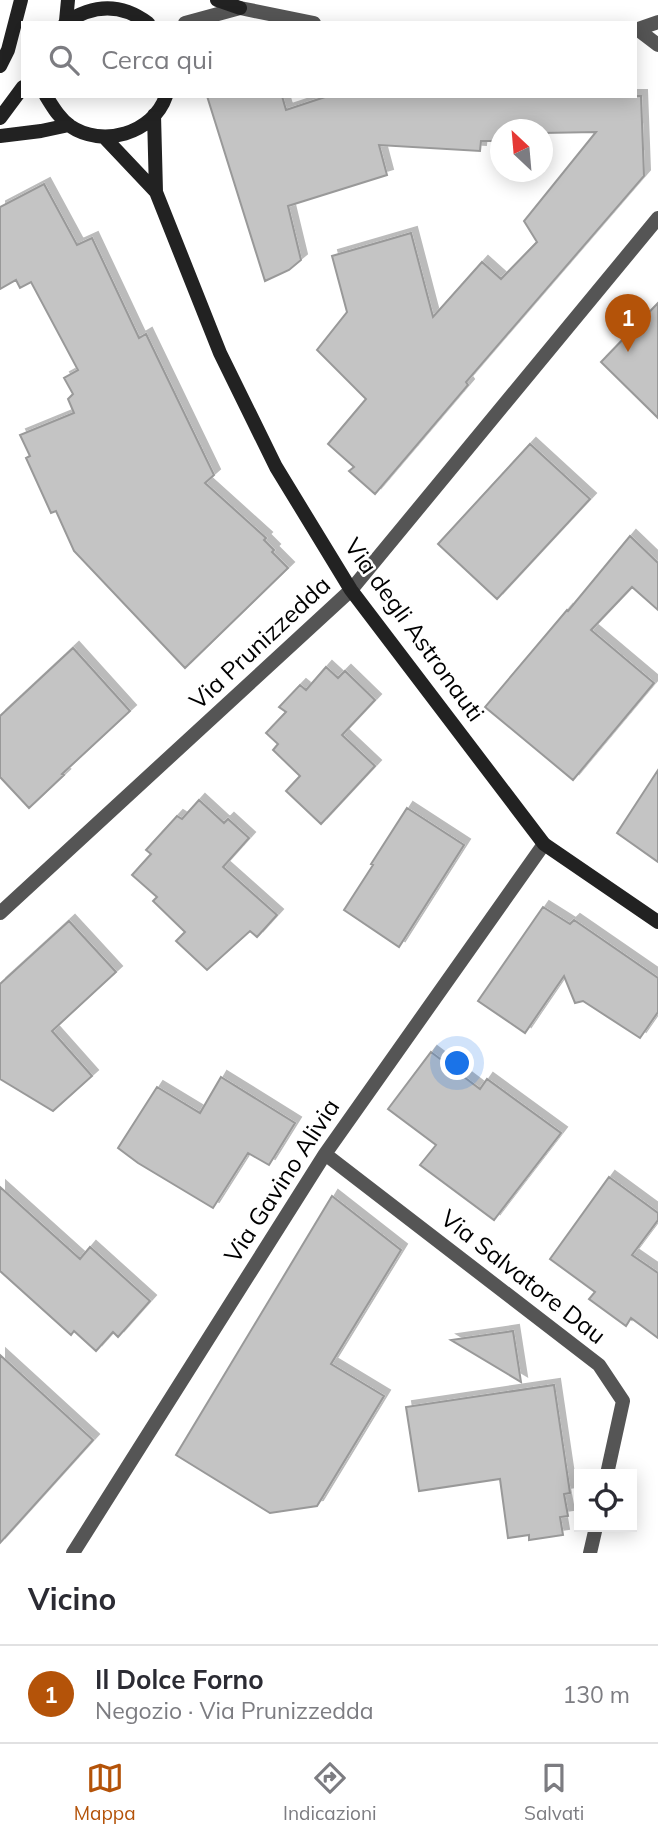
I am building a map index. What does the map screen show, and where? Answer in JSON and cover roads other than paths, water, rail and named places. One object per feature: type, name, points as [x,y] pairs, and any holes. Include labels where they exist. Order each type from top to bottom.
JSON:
[{"type":"main road","points":[[0,66],[8,50],[21,0]]},
{"type":"main road","points":[[66,21],[68,0]]},
{"type":"main road","points":[[216,0],[240,8]]},
{"type":"main road","points":[[68,21],[85,11],[127,6],[146,21]]},
{"type":"main road","points":[[0,118],[21,90]]},
{"type":"main road","points":[[47,98],[55,112],[69,125],[79,131],[104,137],[132,132],[144,125],[154,116],[165,98]]},
{"type":"main road","name":"Via degli Astronauti","points":[[154,116],[156,192],[219,353],[276,467],[351,590],[544,844],[658,922]]},
{"type":"main road","points":[[0,136],[69,125]]},
{"type":"main road","name":"Via degli Astronauti","points":[[104,137],[156,192]]},
{"type":"street","points":[[193,21],[240,8],[304,21]]},
{"type":"street","points":[[637,29],[658,22]]},
{"type":"street","points":[[637,30],[658,46]]},
{"type":"street","name":"Via Prunizzedda","points":[[0,914],[351,590],[658,218]]},
{"type":"street","name":"Via Gavino Alivia","points":[[73,1553],[325,1154],[544,844]]},
{"type":"street","name":"Via Salvatore Dau","points":[[325,1154],[599,1365],[623,1401],[608,1469]]},
{"type":"street","points":[[590,1553],[595,1532]]},
{"type":"place","name":"Il Dolce Forno","points":[[628,352]]}]
